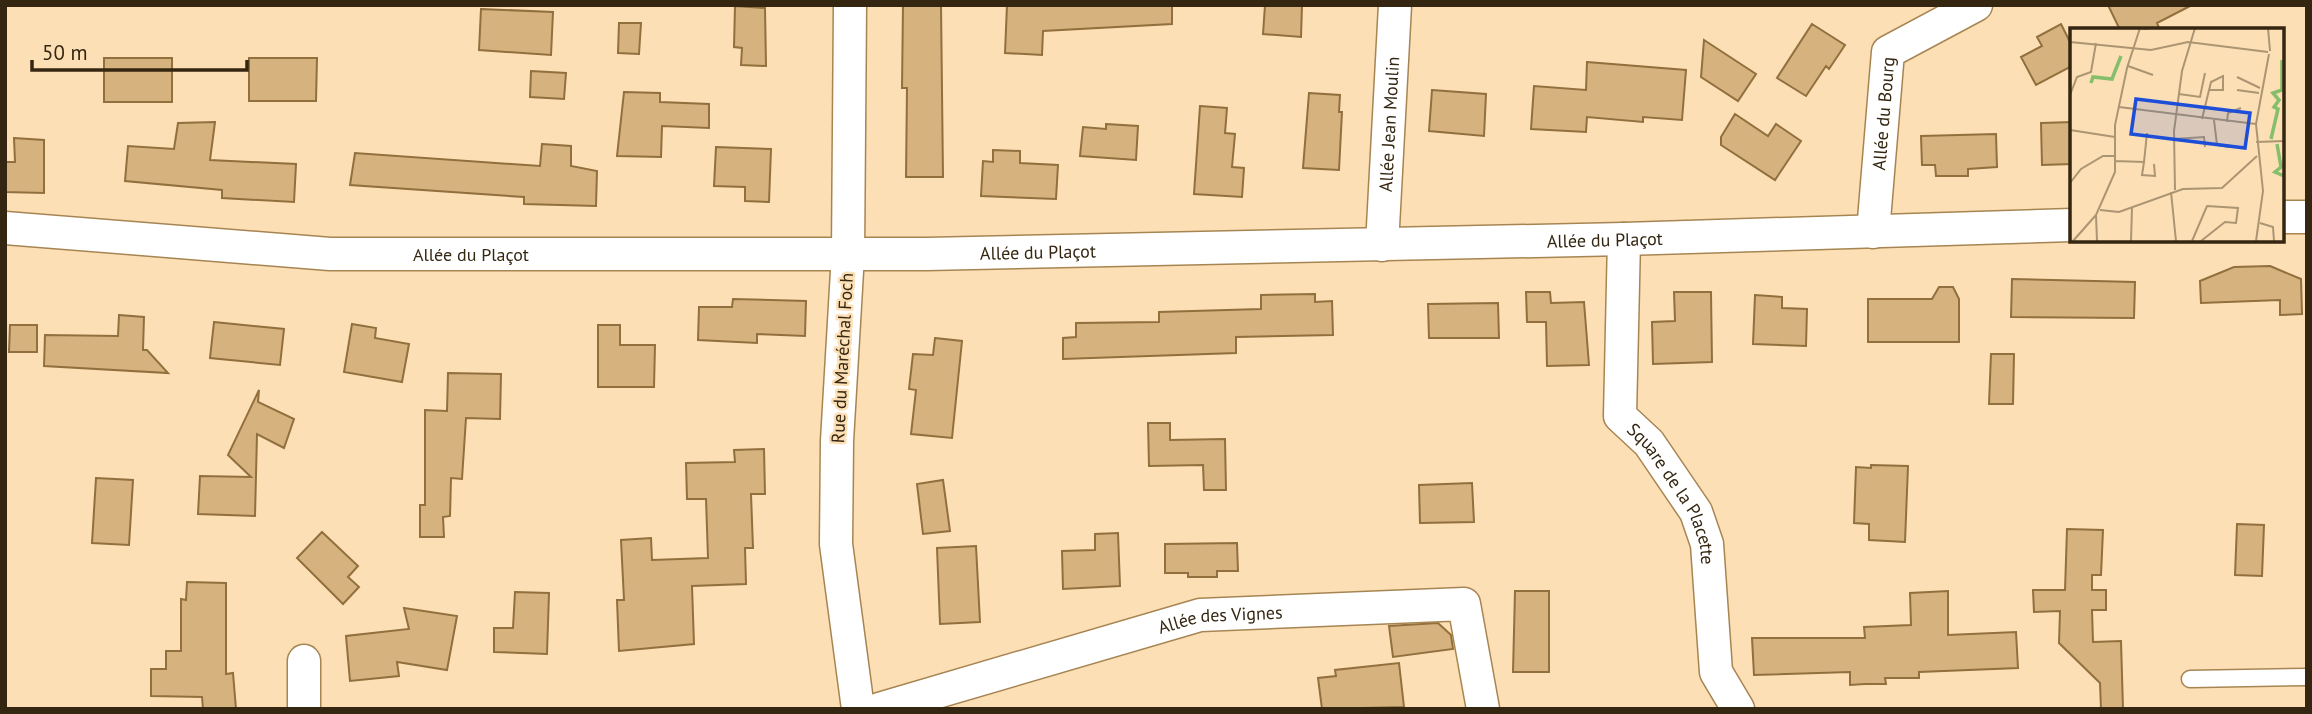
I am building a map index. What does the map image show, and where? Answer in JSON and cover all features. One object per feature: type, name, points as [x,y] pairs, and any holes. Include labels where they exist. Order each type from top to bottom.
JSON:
[{"type":"street","name":"Rue du Maréchal Foch","points":[[850,5],[848,254],[837,441],[836,544],[858,709]]},
{"type":"street","name":"Allée Jean Moulin","points":[[1382,245],[1395,5]]},
{"type":"street","name":"Allée du Bourg","points":[[1873,232],[1888,52],[1976,5]]},
{"type":"street","points":[[2284,218],[2307,217]]},
{"type":"street","name":"Allée du Plaçot","points":[[5,228],[330,254],[848,254],[1382,245],[2070,225]]},
{"type":"street","name":"Square de la Placette","points":[[1624,239],[1620,416],[1649,443],[1696,512],[1707,544],[1716,672],[1738,709]]},
{"type":"street","name":"Allée des Vignes","points":[[879,709],[1200,615],[1464,604],[1483,709]]},
{"type":"street","points":[[304,661],[304,709]]},
{"type":"lane","points":[[2190,679],[2307,677]]},
{"type":"building","points":[[903,5],[941,5],[943,177],[906,177],[907,88],[902,88]]},
{"type":"building","points":[[1007,5],[1172,5],[1172,24],[1043,31],[1042,55],[1005,53]]},
{"type":"building","points":[[1265,5],[1302,5],[1301,37],[1263,34]]},
{"type":"building","points":[[2108,5],[2192,5],[2157,23],[2159,28],[2119,28]]},
{"type":"building","points":[[735,6],[765,8],[766,66],[741,65],[742,48],[734,47]]},
{"type":"building","points":[[481,9],[553,12],[551,55],[479,50]]},
{"type":"building","points":[[619,23],[641,23],[639,54],[618,53]]},
{"type":"building","points":[[1812,24],[1845,45],[1829,69],[1826,66],[1806,96],[1777,78]]},
{"type":"building","points":[[2061,24],[2070,42],[2070,67],[2036,85],[2021,57],[2042,46],[2037,37]]},
{"type":"building","points":[[1704,40],[1756,74],[1738,101],[1701,77]]},
{"type":"building","points":[[104,58],[172,58],[172,102],[104,102]]},
{"type":"building","points":[[249,58],[317,58],[316,101],[249,101]]},
{"type":"building","points":[[1587,62],[1686,70],[1682,120],[1643,117],[1643,122],[1587,117],[1586,132],[1531,129],[1534,86],[1586,90]]},
{"type":"building","points":[[531,71],[566,73],[564,99],[530,97]]},
{"type":"building","points":[[1432,90],[1486,94],[1484,136],[1429,131]]},
{"type":"building","points":[[624,92],[660,93],[660,102],[709,104],[709,128],[662,126],[661,157],[617,156]]},
{"type":"building","points":[[1309,93],[1340,95],[1339,112],[1342,112],[1339,170],[1303,168]]},
{"type":"building","points":[[1200,106],[1227,108],[1225,133],[1235,134],[1232,167],[1244,168],[1242,197],[1194,194]]},
{"type":"building","points":[[1735,114],[1768,136],[1776,124],[1801,141],[1775,180],[1721,145],[1721,137]]},
{"type":"building","points":[[215,122],[210,160],[296,164],[294,202],[222,198],[222,190],[125,181],[128,146],[174,149],[178,123]]},
{"type":"building","points":[[2070,122],[2070,164],[2042,165],[2041,123]]},
{"type":"building","points":[[1106,124],[1138,126],[1136,160],[1080,156],[1083,127],[1106,129]]},
{"type":"building","points":[[1996,134],[1997,167],[1968,169],[1968,176],[1936,176],[1935,165],[1922,165],[1921,136]]},
{"type":"building","points":[[14,138],[44,140],[44,193],[5,192],[5,162],[15,162]]},
{"type":"building","points":[[542,144],[571,146],[571,166],[597,171],[596,206],[524,204],[524,197],[350,185],[355,153],[540,166]]},
{"type":"building","points":[[716,147],[771,149],[769,202],[745,201],[745,187],[714,186]]},
{"type":"building","points":[[993,150],[1020,151],[1020,163],[1058,165],[1056,199],[981,196],[983,161],[993,162]]},
{"type":"building","points":[[2270,266],[2301,279],[2302,314],[2280,315],[2280,300],[2201,303],[2200,281],[2234,267]]},
{"type":"building","points":[[2012,279],[2135,282],[2134,318],[2011,317]]},
{"type":"building","points":[[1939,287],[1953,287],[1959,299],[1959,342],[1868,342],[1868,299],[1932,299]]},
{"type":"building","points":[[1526,292],[1550,292],[1551,303],[1584,302],[1589,365],[1547,366],[1546,322],[1527,322]]},
{"type":"building","points":[[1674,292],[1711,292],[1712,362],[1653,364],[1652,322],[1675,321]]},
{"type":"building","points":[[1315,294],[1315,302],[1332,301],[1333,335],[1236,337],[1236,353],[1063,359],[1063,338],[1076,337],[1076,323],[1159,322],[1159,312],[1261,309],[1261,295]]},
{"type":"building","points":[[1755,295],[1782,297],[1782,308],[1807,309],[1806,346],[1753,344]]},
{"type":"building","points":[[733,299],[806,301],[805,336],[757,334],[757,343],[698,340],[699,307],[732,307]]},
{"type":"building","points":[[1498,303],[1499,338],[1429,338],[1428,304]]},
{"type":"building","points":[[119,315],[144,317],[143,350],[147,350],[168,373],[44,366],[45,335],[118,336]]},
{"type":"building","points":[[214,322],[284,329],[280,365],[210,358]]},
{"type":"building","points":[[352,324],[376,328],[375,338],[409,344],[402,382],[344,372]]},
{"type":"building","points":[[10,325],[37,325],[37,352],[9,352]]},
{"type":"building","points":[[598,325],[620,325],[620,345],[655,345],[654,387],[598,387]]},
{"type":"building","points":[[935,338],[962,341],[952,438],[911,434],[916,390],[909,389],[913,354],[933,355]]},
{"type":"building","points":[[1991,354],[2014,354],[2013,404],[1989,404]]},
{"type":"building","points":[[448,373],[501,374],[500,419],[466,418],[462,479],[451,478],[450,516],[443,517],[444,537],[420,537],[420,505],[425,505],[425,410],[447,411]]},
{"type":"building","points":[[259,390],[258,402],[294,419],[284,448],[257,434],[255,516],[198,514],[200,476],[251,477],[228,455]]},
{"type":"building","points":[[1148,423],[1170,423],[1170,440],[1225,439],[1226,490],[1204,490],[1203,465],[1149,466]]},
{"type":"building","points":[[764,449],[765,494],[751,494],[753,548],[745,548],[746,584],[692,586],[694,644],[619,651],[617,600],[624,600],[621,540],[651,538],[652,560],[708,558],[706,499],[687,499],[686,463],[735,462],[734,450]]},
{"type":"building","points":[[1871,465],[1908,466],[1905,542],[1869,540],[1869,524],[1854,523],[1856,467],[1871,468]]},
{"type":"building","points":[[96,478],[133,480],[129,545],[92,543]]},
{"type":"building","points":[[943,480],[950,531],[923,534],[917,484]]},
{"type":"building","points":[[1472,483],[1474,522],[1420,523],[1419,485]]},
{"type":"building","points":[[2237,524],[2264,525],[2262,576],[2235,575]]},
{"type":"building","points":[[2067,529],[2103,530],[2101,575],[2092,575],[2092,590],[2106,590],[2106,610],[2092,610],[2093,642],[2121,641],[2123,709],[2101,709],[2100,683],[2059,643],[2060,611],[2034,612],[2033,590],[2065,590]]},
{"type":"building","points":[[322,532],[358,566],[348,577],[359,587],[343,604],[297,558]]},
{"type":"building","points":[[1118,533],[1120,586],[1063,589],[1062,551],[1095,550],[1095,534]]},
{"type":"building","points":[[1237,543],[1238,571],[1217,571],[1217,577],[1188,577],[1188,573],[1165,573],[1165,544]]},
{"type":"building","points":[[976,546],[980,622],[940,624],[937,548]]},
{"type":"building","points":[[187,582],[226,583],[226,674],[233,673],[236,709],[203,709],[202,697],[151,696],[151,669],[166,669],[166,651],[181,651],[181,599],[186,600]]},
{"type":"building","points":[[1515,591],[1549,591],[1549,672],[1513,672]]},
{"type":"building","points":[[1948,591],[1948,635],[2016,632],[2018,668],[1919,672],[1919,678],[1885,678],[1886,684],[1850,685],[1850,672],[1754,675],[1752,638],[1865,638],[1864,627],[1911,625],[1910,593]]},
{"type":"building","points":[[515,592],[549,593],[547,654],[494,652],[494,628],[513,628]]},
{"type":"building","points":[[404,608],[457,616],[447,670],[397,662],[399,676],[350,681],[346,636],[409,629]]},
{"type":"building","points":[[1438,623],[1451,635],[1453,649],[1393,657],[1389,626]]},
{"type":"building","points":[[1399,663],[1404,707],[1322,709],[1318,678],[1336,676],[1335,670]]}]
